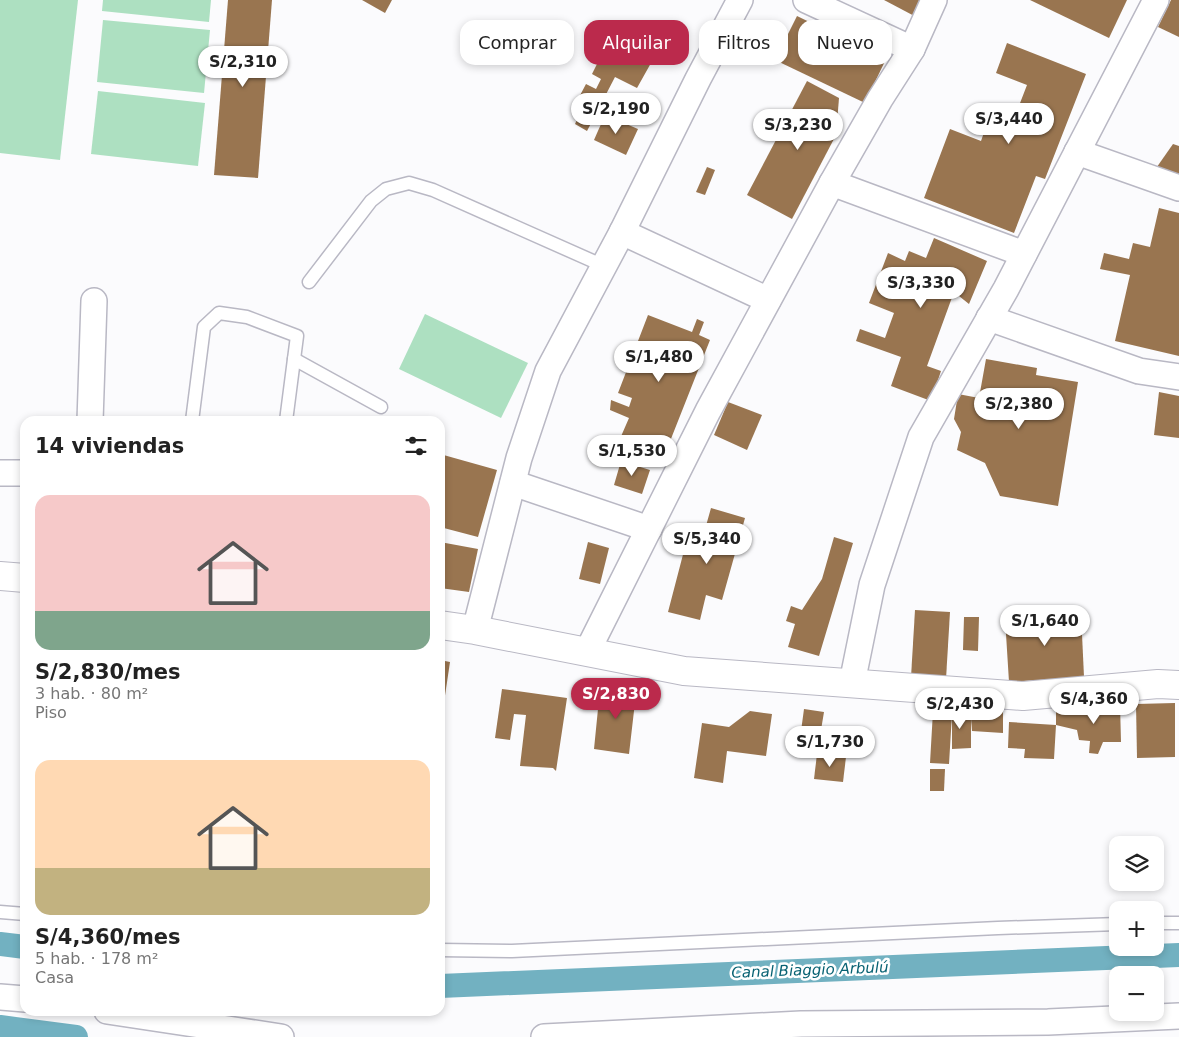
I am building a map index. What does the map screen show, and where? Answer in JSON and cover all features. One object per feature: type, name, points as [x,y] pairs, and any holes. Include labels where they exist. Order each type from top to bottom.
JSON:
[{"type":"street","points":[[476,630],[519,458],[548,371],[622,232],[698,79],[740,0]]},
{"type":"street","points":[[806,0],[912,49]]},
{"type":"street","points":[[587,652],[708,411],[832,183],[880,99],[912,49],[934,0]]},
{"type":"street","points":[[852,683],[872,584],[921,437],[1024,254],[1156,0]]},
{"type":"street","points":[[1077,152],[1179,188]]},
{"type":"street","points":[[832,183],[1024,254]]},
{"type":"street","points":[[622,232],[768,300]]},
{"type":"street","points":[[90,416],[94,301]]},
{"type":"street","points":[[989,318],[1139,371],[1179,377]]},
{"type":"street","points":[[0,473],[20,473]]},
{"type":"street","points":[[513,483],[649,529]]},
{"type":"street","points":[[0,576],[20,578]]},
{"type":"street","points":[[445,625],[684,671],[1023,696],[1158,684],[1179,685]]},
{"type":"street","points":[[0,997],[20,999]]},
{"type":"street","points":[[140,1016],[281,1037]]},
{"type":"street","points":[[544,1037],[801,1024],[1048,1022],[1179,1016]]},
{"type":"lane","points":[[309,282],[372,201],[386,189],[409,183],[432,190],[604,266]]},
{"type":"lane","points":[[193,416],[204,327],[219,313],[247,317],[297,336],[287,416]]},
{"type":"lane","points":[[294,359],[381,406]]},
{"type":"lane","points":[[0,912],[20,914]]},
{"type":"lane","points":[[1164,924],[1179,923]]},
{"type":"lane","points":[[445,950],[512,951],[988,928],[1109,924]]},
{"type":"green space","points":[[0,0],[78,0],[60,160],[0,153]]},
{"type":"green space","points":[[103,0],[211,0],[209,22],[102,11]]},
{"type":"green space","points":[[103,20],[210,30],[204,93],[97,82]]},
{"type":"green space","points":[[98,91],[205,103],[198,166],[91,154]]},
{"type":"green space","points":[[425,314],[528,363],[501,418],[399,369]]},
{"type":"building","points":[[228,0],[272,0],[258,178],[214,175]]},
{"type":"building","points":[[362,0],[392,0],[385,13]]},
{"type":"building","points":[[884,0],[930,0],[920,19]]},
{"type":"building","points":[[1030,0],[1127,0],[1109,38]]},
{"type":"building","points":[[1171,0],[1179,0],[1179,37],[1158,27]]},
{"type":"building","points":[[797,16],[805,20],[798,20],[798,65],[883,65],[865,103],[785,65],[788,65],[788,34]]},
{"type":"building","points":[[1007,43],[1086,74],[1045,179],[1036,176],[1014,233],[924,198],[950,129],[981,141],[988,121],[1010,129],[1027,85],[996,73]]},
{"type":"building","points":[[596,65],[650,65],[637,88],[615,77],[587,131],[575,124],[583,107],[576,103],[586,84],[596,89],[601,79],[592,74]]},
{"type":"building","points":[[807,81],[839,98],[836,135],[792,219],[747,195]]},
{"type":"building","points":[[605,115],[638,129],[626,155],[594,140]]},
{"type":"building","points":[[1173,144],[1179,146],[1179,182],[1152,174]]},
{"type":"building","points":[[707,167],[715,170],[705,195],[696,192]]},
{"type":"building","points":[[1159,208],[1179,213],[1179,356],[1115,341],[1130,275],[1100,269],[1104,253],[1129,259],[1133,243],[1150,247]]},
{"type":"building","points":[[934,238],[987,261],[969,304],[954,292],[927,366],[941,371],[931,401],[891,386],[901,357],[856,341],[860,329],[885,338],[894,313],[869,303],[888,253],[905,261],[909,251],[926,258]]},
{"type":"building","points":[[648,315],[692,332],[697,319],[704,322],[699,335],[710,340],[663,459],[619,441],[629,418],[610,410],[611,400],[629,407],[632,398],[618,393]]},
{"type":"building","points":[[986,359],[1037,368],[1036,375],[1078,382],[1058,506],[1000,496],[985,463],[957,450],[961,432],[954,419],[958,394],[979,398]]},
{"type":"building","points":[[1159,392],[1179,396],[1179,438],[1154,435]]},
{"type":"building","points":[[728,402],[762,415],[747,450],[714,435]]},
{"type":"building","points":[[445,455],[497,470],[478,537],[445,528]]},
{"type":"building","points":[[621,461],[650,470],[642,494],[614,485]]},
{"type":"building","points":[[711,508],[745,518],[722,600],[706,595],[700,620],[668,612],[686,543],[700,547]]},
{"type":"building","points":[[834,537],[853,543],[819,656],[788,647],[795,624],[786,621],[791,606],[802,610],[822,579]]},
{"type":"building","points":[[588,542],[609,548],[600,584],[579,579]]},
{"type":"building","points":[[445,543],[478,549],[469,592],[445,589]]},
{"type":"building","points":[[915,610],[950,612],[946,679],[911,677]]},
{"type":"building","points":[[1081,613],[1084,677],[1009,682],[1005,618]]},
{"type":"building","points":[[964,617],[979,617],[978,651],[963,650]]},
{"type":"building","points":[[445,661],[450,662],[445,696]]},
{"type":"building","points":[[622,684],[637,685],[629,754],[594,749],[600,689],[620,692]]},
{"type":"building","points":[[502,689],[567,698],[556,771],[553,768],[520,766],[526,715],[514,714],[510,740],[495,738]]},
{"type":"building","points":[[1175,703],[1175,757],[1137,758],[1136,704]]},
{"type":"building","points":[[1095,704],[1120,704],[1121,742],[1103,742],[1098,754],[1089,753],[1090,741],[1079,740],[1077,730],[1056,725],[1056,709],[1091,714]]},
{"type":"building","points":[[952,708],[1003,710],[1003,733],[972,731],[971,718],[971,748],[952,749],[952,714],[949,764],[930,763],[933,711]]},
{"type":"building","points":[[804,709],[824,712],[821,730],[837,732],[835,751],[799,746]]},
{"type":"building","points":[[750,711],[772,714],[766,756],[727,751],[723,783],[694,778],[702,723],[729,727]]},
{"type":"building","points":[[1009,722],[1056,725],[1054,759],[1024,758],[1025,749],[1008,748]]},
{"type":"building","points":[[817,754],[846,757],[843,782],[814,779]]},
{"type":"building","points":[[930,769],[945,769],[944,791],[930,791]]},
{"type":"waterway","name":"Canal Biaggio Arbulú","points":[[0,944],[20,946]]},
{"type":"waterway","name":"Canal Biaggio Arbulú","points":[[445,986],[1179,955]]},
{"type":"waterway","points":[[0,1027],[76,1037]]}]
